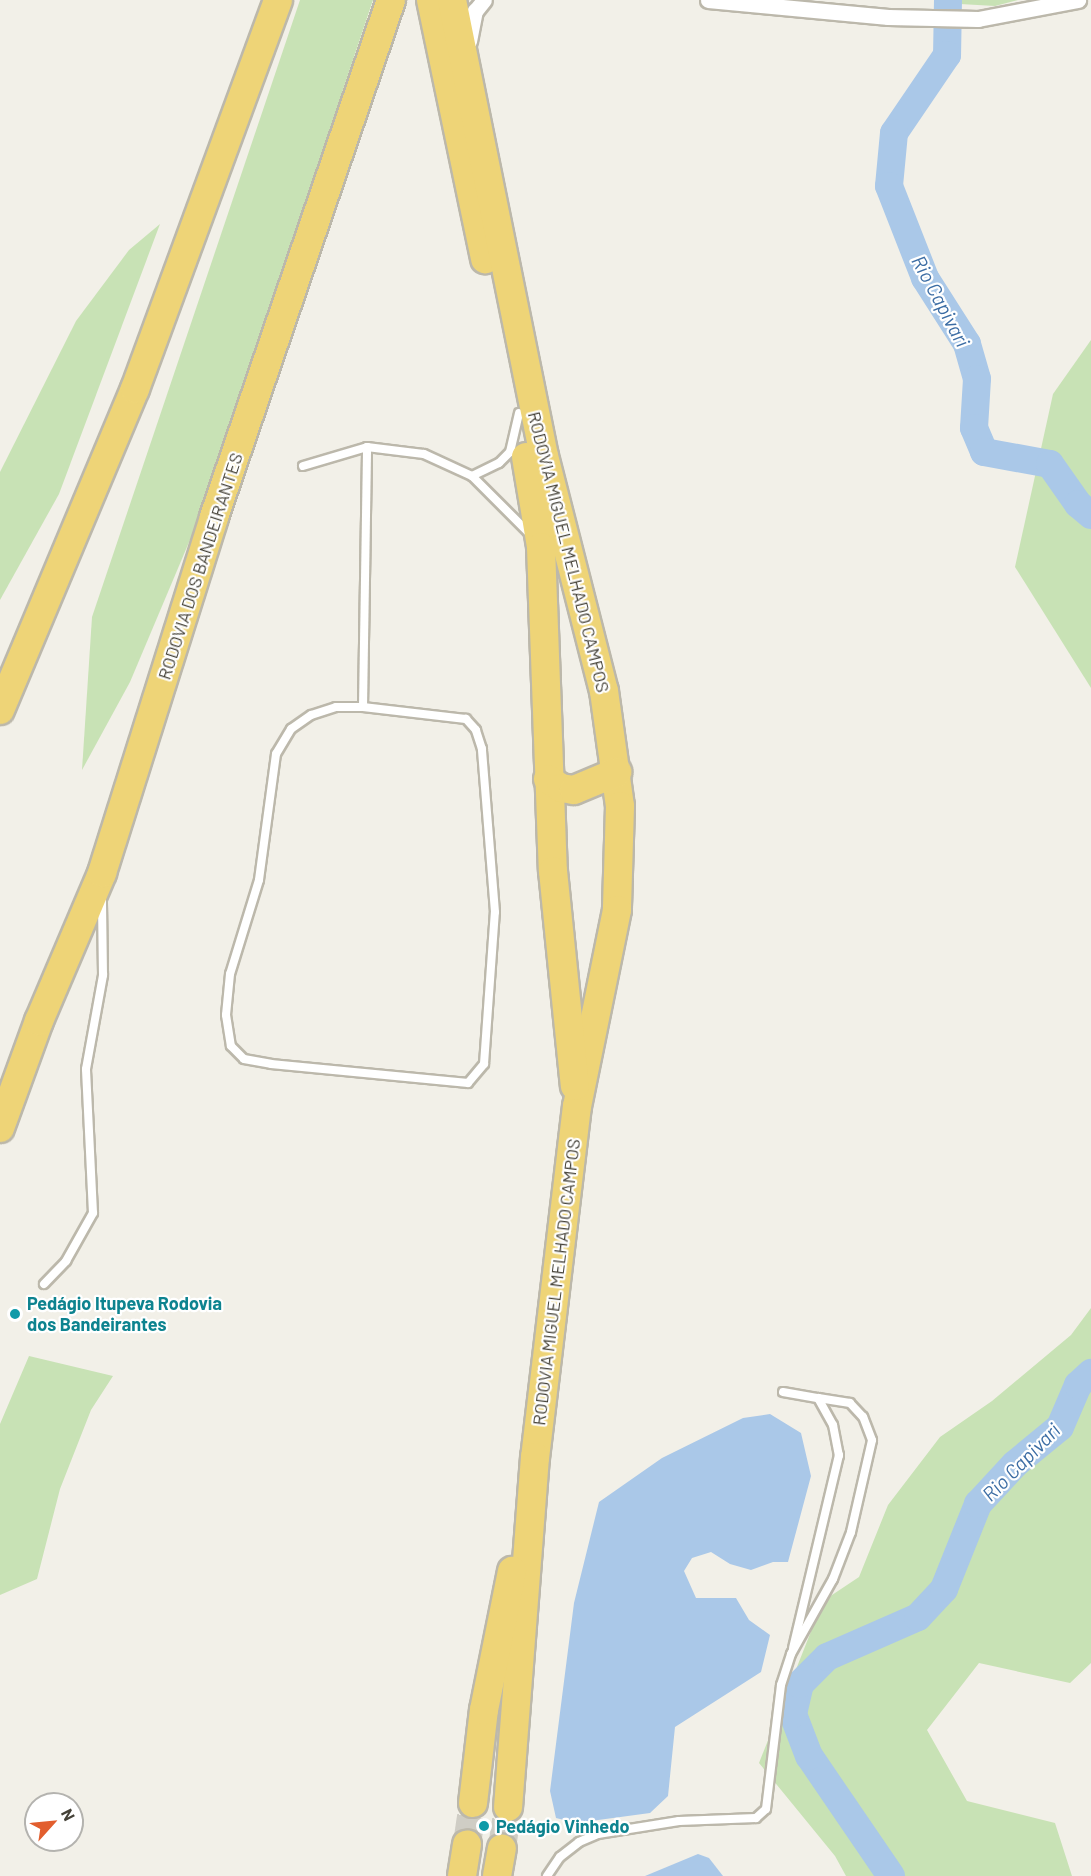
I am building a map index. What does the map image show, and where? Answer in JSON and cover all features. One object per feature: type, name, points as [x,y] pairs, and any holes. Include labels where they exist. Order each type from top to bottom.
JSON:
[{"type":"highway","points":[[0,710],[135,389],[278,0]]},
{"type":"highway","name":"RODOVIA DOS BANDEIRANTES","points":[[0,1128],[39,1021],[102,873],[214,517],[370,67],[391,0]]},
{"type":"highway","name":"RODOVIA MIGUEL MELHADO CAMPOS","points":[[431,0],[519,413],[541,547],[548,779],[577,1107]]},
{"type":"highway","name":"RODOVIA MIGUEL MELHADO CAMPOS","points":[[452,0],[544,456],[593,643],[617,772],[621,856],[617,910],[577,1107],[535,1457],[508,1807]]},
{"type":"highway","points":[[548,779],[561,788],[574,790],[617,772]]},
{"type":"highway","name":"RODOVIA MIGUEL MELHADO CAMPOS","points":[[473,1803],[484,1710],[535,1457]]},
{"type":"highway","points":[[462,1876],[467,1844]]},
{"type":"highway","points":[[497,1876],[502,1848]]},
{"type":"street","points":[[472,95],[469,25],[484,0]]},
{"type":"street","points":[[708,0],[936,18],[978,19],[1078,0]]},
{"type":"lane","points":[[472,476],[499,463],[510,452],[519,413]]},
{"type":"lane","points":[[363,707],[367,447]]},
{"type":"lane","points":[[303,466],[367,447],[424,454],[472,476],[509,509],[541,547]]},
{"type":"lane","points":[[336,707],[363,707],[466,719],[476,730],[482,748],[495,912],[484,1064],[468,1083],[262,1062],[244,1059],[231,1046],[226,1015],[230,974],[259,880],[276,754],[291,729],[311,715],[336,707]]},
{"type":"lane","points":[[44,1284],[66,1261],[93,1213],[86,1069],[103,975],[102,873]]},
{"type":"lane","points":[[783,1392],[850,1403],[863,1417],[872,1440],[851,1532],[834,1579],[791,1653]]},
{"type":"lane","points":[[547,1876],[560,1857],[579,1842],[598,1834],[646,1825],[761,1815],[766,1809],[773,1768],[781,1685],[791,1653],[839,1455],[833,1425],[818,1398]]},
{"type":"green space","points":[[300,0],[373,0],[203,509],[130,682],[82,770],[92,617]]},
{"type":"green space","points":[[952,0],[1018,0],[995,6],[960,4]]},
{"type":"green space","points":[[160,224],[59,494],[0,600],[0,472],[76,321],[129,250]]},
{"type":"green space","points":[[1091,340],[1091,688],[1015,567],[1053,394]]},
{"type":"green space","points":[[1091,1308],[1091,1663],[1070,1683],[979,1663],[927,1730],[967,1801],[1055,1823],[1072,1876],[846,1876],[835,1856],[759,1763],[823,1601],[859,1577],[888,1505],[940,1437],[992,1401],[1071,1335]]},
{"type":"green space","points":[[29,1356],[113,1376],[91,1410],[60,1489],[37,1579],[0,1595],[0,1424]]},
{"type":"water","points":[[770,1414],[801,1433],[811,1476],[788,1562],[773,1562],[751,1570],[730,1564],[711,1552],[692,1558],[684,1571],[696,1598],[736,1598],[749,1620],[770,1635],[761,1672],[675,1727],[668,1796],[650,1813],[576,1823],[556,1818],[550,1791],[574,1603],[599,1502],[662,1458],[743,1418]]},
{"type":"water","points":[[698,1854],[709,1858],[723,1876],[645,1876]]},
{"type":"waterway","name":"Rio Capivari","points":[[948,0],[947,55],[894,133],[889,186],[925,278],[967,344],[977,379],[974,428],[984,452],[1050,464],[1078,504],[1091,515]]},
{"type":"waterway","name":"Rio Capivari","points":[[891,1876],[809,1756],[793,1714],[800,1684],[827,1657],[918,1617],[944,1589],[978,1504],[1015,1464],[1060,1427],[1078,1385],[1091,1373]]},
{"type":"tunnel","points":[[467,1844],[473,1803]]},
{"type":"tunnel","points":[[502,1848],[508,1807]]},
{"type":"place","name":"Pedágio Itupeva Rodovia dos Bandeirantes","points":[[15,1314]]},
{"type":"place","name":"Pedágio Vinhedo","points":[[484,1826]]}]
